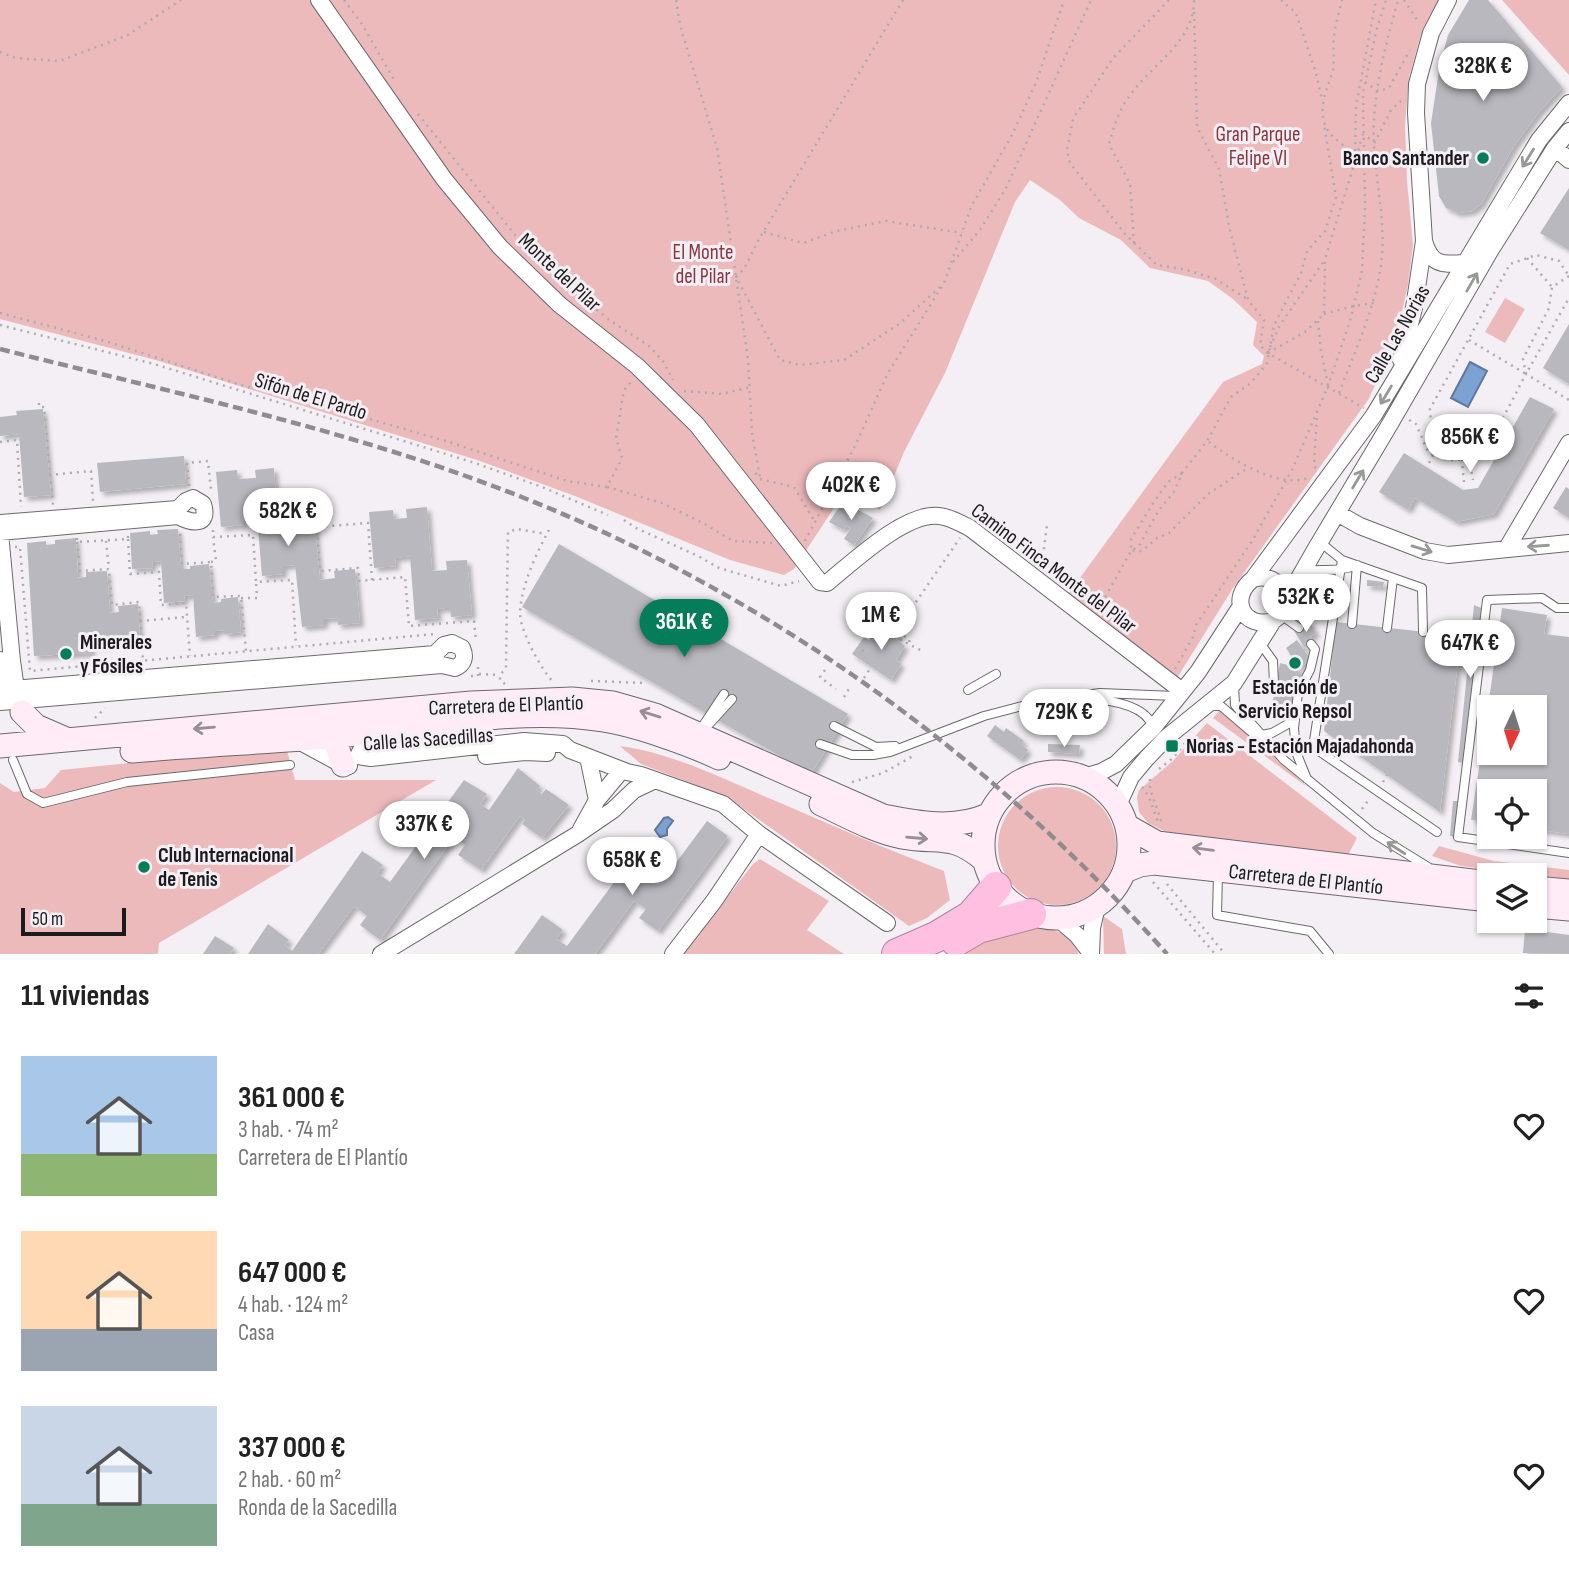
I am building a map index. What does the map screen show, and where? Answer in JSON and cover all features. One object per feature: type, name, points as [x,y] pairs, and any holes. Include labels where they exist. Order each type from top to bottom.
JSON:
[{"type":"highway","points":[[897,954],[936,937],[971,916],[996,887]]},
{"type":"highway","points":[[931,954],[978,928],[1044,916]]},
{"type":"street","name":"Monte del Pilar","points":[[319,0],[444,179],[500,247],[561,306],[671,392],[799,553]]},
{"type":"street","points":[[1400,372],[1402,352],[1414,308],[1424,241],[1416,113],[1417,87],[1427,32],[1448,0]]},
{"type":"street","name":"Calle Las Norias","points":[[1084,777],[1116,764],[1153,729],[1198,673],[1241,606],[1242,590],[1253,579],[1374,415],[1539,140],[1569,103]]},
{"type":"street","name":"Calle Las Norias","points":[[1123,816],[1131,777],[1166,738],[1234,683],[1280,612],[1490,251],[1555,148],[1569,131]]},
{"type":"street","points":[[1555,148],[1569,160]]},
{"type":"street","points":[[1424,241],[1428,255],[1435,261],[1447,265],[1463,263]]},
{"type":"street","points":[[1507,548],[1569,443]]},
{"type":"street","points":[[0,523],[178,509],[193,498],[203,504],[205,512],[202,519],[195,523],[187,522],[178,516],[0,532],[10,696],[36,726],[71,741]]},
{"type":"street","points":[[1337,513],[1360,526],[1425,551],[1448,555],[1569,543]]},
{"type":"street","name":"Camino Finca Monte del Pilar","points":[[816,576],[823,584],[827,583],[857,557],[898,529],[917,519],[940,516],[970,528],[1168,681],[1181,694]]},
{"type":"street","points":[[799,553],[816,576]]},
{"type":"street","points":[[1241,606],[1247,617],[1260,623],[1280,612],[1285,593],[1276,581],[1260,577],[1253,579]]},
{"type":"street","name":"Carretera de El Plantío","points":[[0,702],[10,696],[435,654],[444,645],[452,643],[459,645],[464,656],[462,663],[455,668],[442,665],[10,696]]},
{"type":"street","points":[[0,660],[22,737],[10,750]]},
{"type":"street","name":"Carretera de El Plantío","points":[[10,750],[71,741],[471,703],[572,699],[613,704],[655,715],[883,816],[954,825],[988,816]]},
{"type":"street","points":[[341,736],[346,730],[453,714],[464,710],[471,703]]},
{"type":"street","name":"Carretera de El Plantío","points":[[10,750],[295,739],[517,717],[572,716],[605,720],[707,753],[879,830],[902,837],[961,844],[984,860]]},
{"type":"street","points":[[240,725],[257,735],[266,736],[334,730],[349,741],[351,761]]},
{"type":"street","name":"Calle las Sacedillas","points":[[351,761],[365,742],[378,731]]},
{"type":"street","name":"Calle las Sacedillas","points":[[295,739],[351,761],[524,741],[563,744],[587,757],[723,804],[759,834],[887,923]]},
{"type":"street","points":[[587,757],[597,800]]},
{"type":"street","points":[[625,771],[626,797]]},
{"type":"street","points":[[578,834],[597,800],[625,771]]},
{"type":"street","points":[[1044,916],[1078,915],[1097,906],[1114,891],[1125,871],[1129,849],[1123,816],[1103,788],[1084,777],[1061,771],[1039,773],[1018,782],[1000,796],[988,816],[982,837],[984,860],[996,887],[1011,904],[1044,916],[1077,935],[1091,953]]},
{"type":"street","points":[[381,954],[578,834],[626,797],[655,780]]},
{"type":"street","name":"Carretera de El Plantío","points":[[1123,816],[1157,843],[1477,882]]},
{"type":"street","points":[[673,954],[714,901],[759,834]]},
{"type":"street","name":"Carretera de El Plantío","points":[[1125,871],[1140,864],[1160,872],[1218,870],[1477,899]]},
{"type":"street","points":[[1547,889],[1569,891]]},
{"type":"street","points":[[1091,953],[1092,928],[1097,906]]},
{"type":"street","points":[[1547,907],[1569,909]]},
{"type":"lane","points":[[1320,542],[1342,560],[1422,588],[1423,632]]},
{"type":"lane","points":[[1342,560],[1313,747],[1437,832]]},
{"type":"lane","points":[[1303,571],[1341,571],[1357,565]]},
{"type":"lane","points":[[1352,624],[1357,565]]},
{"type":"lane","points":[[1387,628],[1393,578]]},
{"type":"lane","points":[[1569,608],[1557,608],[1542,598],[1488,600],[1458,837],[1569,853]]},
{"type":"lane","points":[[1280,612],[1299,628]]},
{"type":"lane","points":[[1260,643],[1273,661],[1274,684]]},
{"type":"lane","points":[[1308,782],[1296,752],[1295,720],[1296,691],[1310,670],[1315,649],[1311,643]]},
{"type":"lane","points":[[968,690],[996,674]]},
{"type":"lane","name":"Carretera de El Plantío","points":[[1234,683],[1235,705],[1308,782],[1373,832],[1418,862],[1457,879]]},
{"type":"lane","points":[[820,744],[852,755],[890,752],[991,714],[1064,697],[1100,693],[1181,694]]},
{"type":"lane","points":[[699,733],[728,696]]},
{"type":"lane","points":[[1064,697],[1101,700],[1127,706],[1147,716],[1153,729]]},
{"type":"lane","name":"Carretera de El Plantío","points":[[1200,709],[1214,704],[1221,706],[1256,736],[1259,733]]},
{"type":"lane","points":[[1259,733],[1295,720]]},
{"type":"lane","points":[[834,726],[876,747],[909,744]]},
{"type":"lane","points":[[10,750],[27,794],[43,803],[127,782],[290,765]]},
{"type":"lane","points":[[1218,870],[1217,915],[1310,931],[1329,954]]},
{"type":"path","points":[[0,52],[16,58],[59,61],[126,36],[181,0]]},
{"type":"path","points":[[344,0],[362,24],[395,81]]},
{"type":"path","points":[[676,0],[680,25],[717,148],[748,359],[752,433],[760,477]]},
{"type":"path","points":[[736,277],[744,269],[759,239],[903,0]]},
{"type":"path","points":[[0,313],[105,341],[244,386],[300,399],[449,442],[567,481],[607,487],[662,503],[733,541],[777,543],[799,553],[856,444],[888,373],[944,283],[980,190],[1012,135],[1036,83],[1064,0]]},
{"type":"path","points":[[951,264],[980,230],[1006,188],[1091,0]]},
{"type":"path","points":[[1169,0],[1113,58],[1073,119],[1067,150],[1070,163],[1134,243],[1157,265],[1183,269],[1216,279],[1248,300],[1264,320],[1260,345],[1268,353],[1374,415]]},
{"type":"path","points":[[1194,0],[1197,127],[1219,169],[1229,226],[1248,300]]},
{"type":"path","points":[[1281,0],[1296,13],[1324,106]]},
{"type":"path","points":[[1131,551],[1139,546],[1146,536],[1159,510],[1174,492],[1182,473],[1207,441],[1231,397],[1251,383],[1267,363],[1274,326],[1301,273],[1307,251],[1325,231],[1336,197],[1324,124],[1323,93],[1333,68],[1334,37],[1342,0]]},
{"type":"path","points":[[1353,174],[1356,106],[1376,0]]},
{"type":"path","points":[[1168,681],[1193,637],[1196,625],[1252,541],[1287,479],[1328,386],[1354,306],[1362,271],[1365,209],[1362,134],[1366,82],[1376,32],[1386,0]]},
{"type":"path","points":[[1339,393],[1374,303],[1381,268],[1382,216],[1374,122],[1381,65],[1398,0]]},
{"type":"path","points":[[1378,91],[1389,88],[1427,32],[1404,0]]},
{"type":"path","points":[[1134,243],[1130,184],[1109,144],[1115,121],[1131,93],[1188,29],[1194,12]]},
{"type":"path","points":[[1366,82],[1378,91]]},
{"type":"path","points":[[1375,142],[1391,110],[1417,87]]},
{"type":"path","points":[[414,108],[515,235],[554,267],[575,292],[608,319],[649,346],[672,375],[671,392],[722,394],[750,387]]},
{"type":"path","points":[[1324,124],[1336,140],[1344,144],[1353,155],[1354,165]]},
{"type":"path","points":[[1362,134],[1375,142]]},
{"type":"path","points":[[1268,353],[1280,325],[1325,259],[1353,174],[1362,134]]},
{"type":"path","points":[[759,239],[765,232],[803,243],[836,231],[886,221],[962,233]]},
{"type":"path","points":[[1464,482],[1460,441],[1443,440],[1436,433],[1430,421],[1430,409],[1510,264],[1536,255],[1559,261],[1569,276],[1552,286]]},
{"type":"path","points":[[1526,374],[1523,359],[1549,308],[1552,286],[1527,258]]},
{"type":"path","points":[[1324,314],[1325,259]]},
{"type":"path","points":[[736,277],[780,360],[800,365],[844,360],[899,324],[944,283]]},
{"type":"path","points":[[1396,414],[1416,424],[1428,452],[1433,456],[1443,459],[1469,458],[1485,445],[1569,298]]},
{"type":"path","points":[[1268,353],[1305,332],[1324,314],[1374,303]]},
{"type":"path","points":[[1317,320],[1328,386]]},
{"type":"path","name":"Sifón de El Pardo","points":[[0,325],[154,364],[475,463],[608,515]]},
{"type":"path","points":[[1468,340],[1569,400]]},
{"type":"path","points":[[607,487],[622,458],[616,438],[624,390],[640,369]]},
{"type":"path","points":[[39,403],[38,407],[44,407],[53,505]]},
{"type":"path","points":[[1317,409],[1314,466],[1321,473]]},
{"type":"path","points":[[1429,463],[1443,440]]},
{"type":"path","points":[[1207,441],[1224,454],[1262,473],[1301,481],[1311,477]]},
{"type":"path","points":[[1469,458],[1473,480]]},
{"type":"path","points":[[190,492],[187,463],[208,461],[211,490]]},
{"type":"path","points":[[730,467],[754,472],[760,477],[794,487],[815,522]]},
{"type":"path","points":[[1131,551],[1142,551],[1157,538],[1169,533],[1208,494],[1249,467]]},
{"type":"path","points":[[50,475],[91,471],[93,501]]},
{"type":"path","points":[[1077,610],[1103,601],[1131,551],[1132,539],[1152,505],[1168,482],[1182,473]]},
{"type":"path","points":[[624,520],[719,568],[750,579],[781,586],[816,576]]},
{"type":"path","points":[[372,580],[368,523],[317,527],[320,571],[358,568],[359,581],[372,580],[405,577],[409,626],[474,621],[476,647]]},
{"type":"path","points":[[1037,580],[1044,555],[1047,525]]},
{"type":"path","points":[[180,531],[182,564],[216,561],[213,529]]},
{"type":"path","points":[[511,686],[500,680],[500,675],[506,668],[508,532],[517,529],[547,532],[525,589],[520,615],[531,647],[553,682],[544,683]]},
{"type":"path","points":[[211,562],[213,597],[257,598],[253,535],[214,537]]},
{"type":"path","points":[[128,539],[130,574],[159,572],[162,605],[186,603],[190,656]]},
{"type":"path","points":[[106,540],[112,605],[139,602],[143,661]]},
{"type":"path","points":[[78,542],[80,571],[109,569]]},
{"type":"path","points":[[9,548],[20,547],[29,660]]},
{"type":"path","points":[[897,630],[953,550]]},
{"type":"path","points":[[256,582],[292,580],[296,646]]},
{"type":"path","points":[[241,598],[246,651]]},
{"type":"path","points":[[877,614],[904,636],[901,640],[924,652]]},
{"type":"path","points":[[140,621],[187,617]]},
{"type":"path","points":[[882,617],[879,624],[888,630],[892,627],[897,630]]},
{"type":"path","points":[[862,650],[868,654]]},
{"type":"path","points":[[477,661],[478,674]]},
{"type":"path","points":[[864,678],[871,667]]},
{"type":"path","points":[[825,670],[820,677],[836,689]]},
{"type":"path","points":[[468,677],[478,674],[500,675]]},
{"type":"path","points":[[590,681],[644,683]]},
{"type":"path","points":[[844,696],[850,687]]},
{"type":"path","points":[[1155,771],[1172,758],[1188,740]]},
{"type":"path","points":[[843,783],[883,773]]},
{"type":"path","points":[[1151,776],[1150,789],[1164,828],[1159,834]]},
{"type":"path","points":[[1131,777],[1149,797],[1159,826]]},
{"type":"path","points":[[1214,954],[1153,881],[1160,872],[1225,954]]},
{"type":"green space","name":"El Monte del Pilar","points":[[0,0],[1439,0],[1421,34],[1409,77],[1405,125],[1413,245],[1408,285],[1394,346],[1368,400],[1233,588],[1177,678],[1066,597],[1223,382],[1262,364],[1264,356],[1253,345],[1257,322],[1233,299],[1208,281],[1150,268],[1121,240],[1079,218],[1060,200],[1030,180],[1015,202],[945,373],[904,452],[880,510],[845,491],[794,569],[784,575],[730,560],[575,496],[477,460],[159,361],[0,319]]},
{"type":"green space","points":[[1502,0],[1569,0],[1569,75]]},
{"type":"green space","points":[[1505,298],[1525,309],[1505,343],[1485,332]]},
{"type":"green space","points":[[1221,709],[1261,741],[1307,787],[1213,718]]},
{"type":"green space","points":[[1207,723],[1357,838],[1348,855],[1168,833],[1148,823],[1139,812],[1139,790],[1173,761]]},
{"type":"green space","points":[[620,746],[659,754],[697,768],[944,871],[950,900],[927,918],[909,926],[727,797],[641,764]]},
{"type":"green space","name":"Club Internacional de Tenis","points":[[286,747],[295,780],[436,780],[159,943],[158,954],[0,954],[0,783],[14,792],[45,788],[61,770]]},
{"type":"green space","points":[[1057,787],[1080,792],[1099,804],[1111,823],[1116,846],[1111,869],[1099,888],[1080,900],[1057,905],[1034,900],[1015,888],[1003,869],[998,846],[1003,823],[1015,804],[1034,792]]},
{"type":"green space","points":[[1439,846],[1511,863],[1477,863],[1477,868],[1461,866],[1432,856]]},
{"type":"green space","points":[[760,859],[829,901],[807,930],[844,954],[683,954],[753,864]]},
{"type":"green space","points":[[1547,867],[1569,870],[1569,879],[1547,876]]},
{"type":"green space","points":[[1103,916],[1122,929],[1126,954],[1104,954]]},
{"type":"green space","points":[[1041,927],[1064,935],[1079,954],[962,954],[999,935]]},
{"type":"water","points":[[1470,362],[1487,371],[1468,407],[1451,398]]},
{"type":"water","points":[[1454,418],[1460,420],[1460,432],[1454,434],[1448,432],[1446,426],[1448,420]]},
{"type":"water","points":[[668,817],[673,821],[667,829],[667,835],[660,837],[655,830],[664,818]]},
{"type":"building","points":[[1469,0],[1488,0],[1562,87],[1514,146],[1481,204],[1472,211],[1458,213],[1446,208],[1439,196],[1431,123],[1440,64],[1448,35]]},
{"type":"building","points":[[1569,188],[1569,250],[1540,233]]},
{"type":"building","points":[[1569,324],[1569,384],[1543,368]]},
{"type":"building","points":[[1530,397],[1554,409],[1494,514],[1456,522],[1415,498],[1408,510],[1379,492],[1404,453],[1463,490],[1478,488]]},
{"type":"building","points":[[43,409],[51,495],[24,497],[19,434],[0,436],[0,417],[17,415],[16,411]]},
{"type":"building","points":[[184,456],[186,484],[100,492],[97,463]]},
{"type":"building","points":[[274,468],[278,529],[293,527],[292,518],[314,516],[320,580],[335,578],[334,571],[355,569],[360,623],[338,625],[337,618],[324,619],[324,625],[302,627],[295,565],[283,566],[283,574],[262,576],[257,515],[243,516],[244,525],[221,527],[216,472],[237,470],[238,479],[256,478],[255,470]]},
{"type":"building","points":[[1566,487],[1569,489],[1569,518],[1553,508]]},
{"type":"building","points":[[843,502],[873,518],[854,545],[844,539],[851,528],[846,526],[844,530],[829,522]]},
{"type":"building","points":[[427,507],[432,571],[447,570],[446,561],[467,560],[472,615],[451,617],[450,608],[445,608],[437,609],[438,618],[415,620],[410,556],[395,558],[396,566],[374,568],[369,512],[393,510],[394,519],[407,518],[406,509]]},
{"type":"building","points":[[178,529],[181,569],[209,564],[213,603],[238,597],[241,632],[225,634],[225,630],[215,631],[215,635],[196,637],[193,595],[184,596],[185,601],[164,603],[161,561],[152,562],[153,568],[132,569],[130,533],[150,531],[150,535],[158,534],[157,530]]},
{"type":"building","points":[[76,538],[78,578],[86,577],[86,572],[107,571],[110,613],[119,612],[118,606],[138,604],[140,641],[122,643],[122,638],[113,639],[113,645],[91,646],[91,653],[34,656],[27,543],[46,541],[46,545],[55,544],[55,540]]},
{"type":"building","points":[[559,544],[848,714],[811,774],[522,607]]},
{"type":"building","points":[[1367,580],[1384,582],[1383,587],[1367,586]]},
{"type":"building","points":[[1474,605],[1481,608],[1463,763],[1458,762]]},
{"type":"building","points":[[1502,608],[1547,615],[1544,634],[1569,637],[1569,834],[1547,831],[1547,779],[1477,779],[1479,765],[1547,765],[1547,695],[1490,695]]},
{"type":"building","points":[[1309,621],[1316,633],[1310,637],[1313,642],[1305,648],[1294,631]]},
{"type":"building","points":[[1336,622],[1461,636],[1440,812],[1324,731]]},
{"type":"building","points":[[878,626],[888,633],[891,628],[900,634],[896,639],[905,646],[896,660],[901,664],[891,680],[852,654],[864,637],[869,640]]},
{"type":"building","points":[[1297,640],[1311,660],[1299,668],[1286,648]]},
{"type":"building","points":[[1280,663],[1299,668],[1291,709],[1272,705]]},
{"type":"building","points":[[1058,712],[1093,713],[1092,724],[1059,722],[1025,727],[1022,717]]},
{"type":"building","points":[[995,725],[1004,732],[1006,728],[1024,741],[1021,744],[1028,750],[1020,760],[987,736]]},
{"type":"building","points":[[1048,744],[1080,745],[1079,754],[1048,752]]},
{"type":"building","points":[[518,768],[540,786],[536,790],[542,794],[546,789],[569,805],[542,838],[522,824],[525,820],[520,816],[481,870],[458,855],[465,845],[454,837],[380,940],[360,925],[367,916],[354,906],[318,954],[248,954],[268,924],[289,940],[285,945],[292,951],[362,851],[383,865],[377,873],[390,882],[464,780],[487,794],[480,804],[489,810]]},
{"type":"building","points":[[1477,781],[1477,821],[1471,820]]},
{"type":"building","points":[[1453,801],[1458,801],[1455,837],[1450,836]]},
{"type":"building","points":[[707,821],[728,836],[658,931],[639,918],[646,909],[634,901],[595,954],[514,954],[542,915],[563,930],[556,939],[567,946],[643,843],[664,857],[657,867],[667,875]]},
{"type":"building","points":[[1525,933],[1569,935],[1569,954],[1523,953]]},
{"type":"building","points":[[215,936],[234,948],[230,954],[203,954]]},
{"type":"railway","points":[[0,349],[249,411],[372,445],[493,486],[589,526],[682,571],[772,622],[858,679],[941,741],[1021,808],[1096,879],[1167,954]]},
{"type":"place","name":"Banco Santander","points":[[1483,158]]},
{"type":"place","name":"Minerales y Fósiles","points":[[66,654]]},
{"type":"place","name":"Estación de Servicio Repsol","points":[[1295,663]]},
{"type":"place","name":"Norias - Estación Majadahonda","points":[[1172,746]]},
{"type":"place","name":"Club Internacional de Tenis","points":[[144,867]]},
{"type":"park label","name":"Gran Parque Felipe VI","points":[[1258,146]]}]
